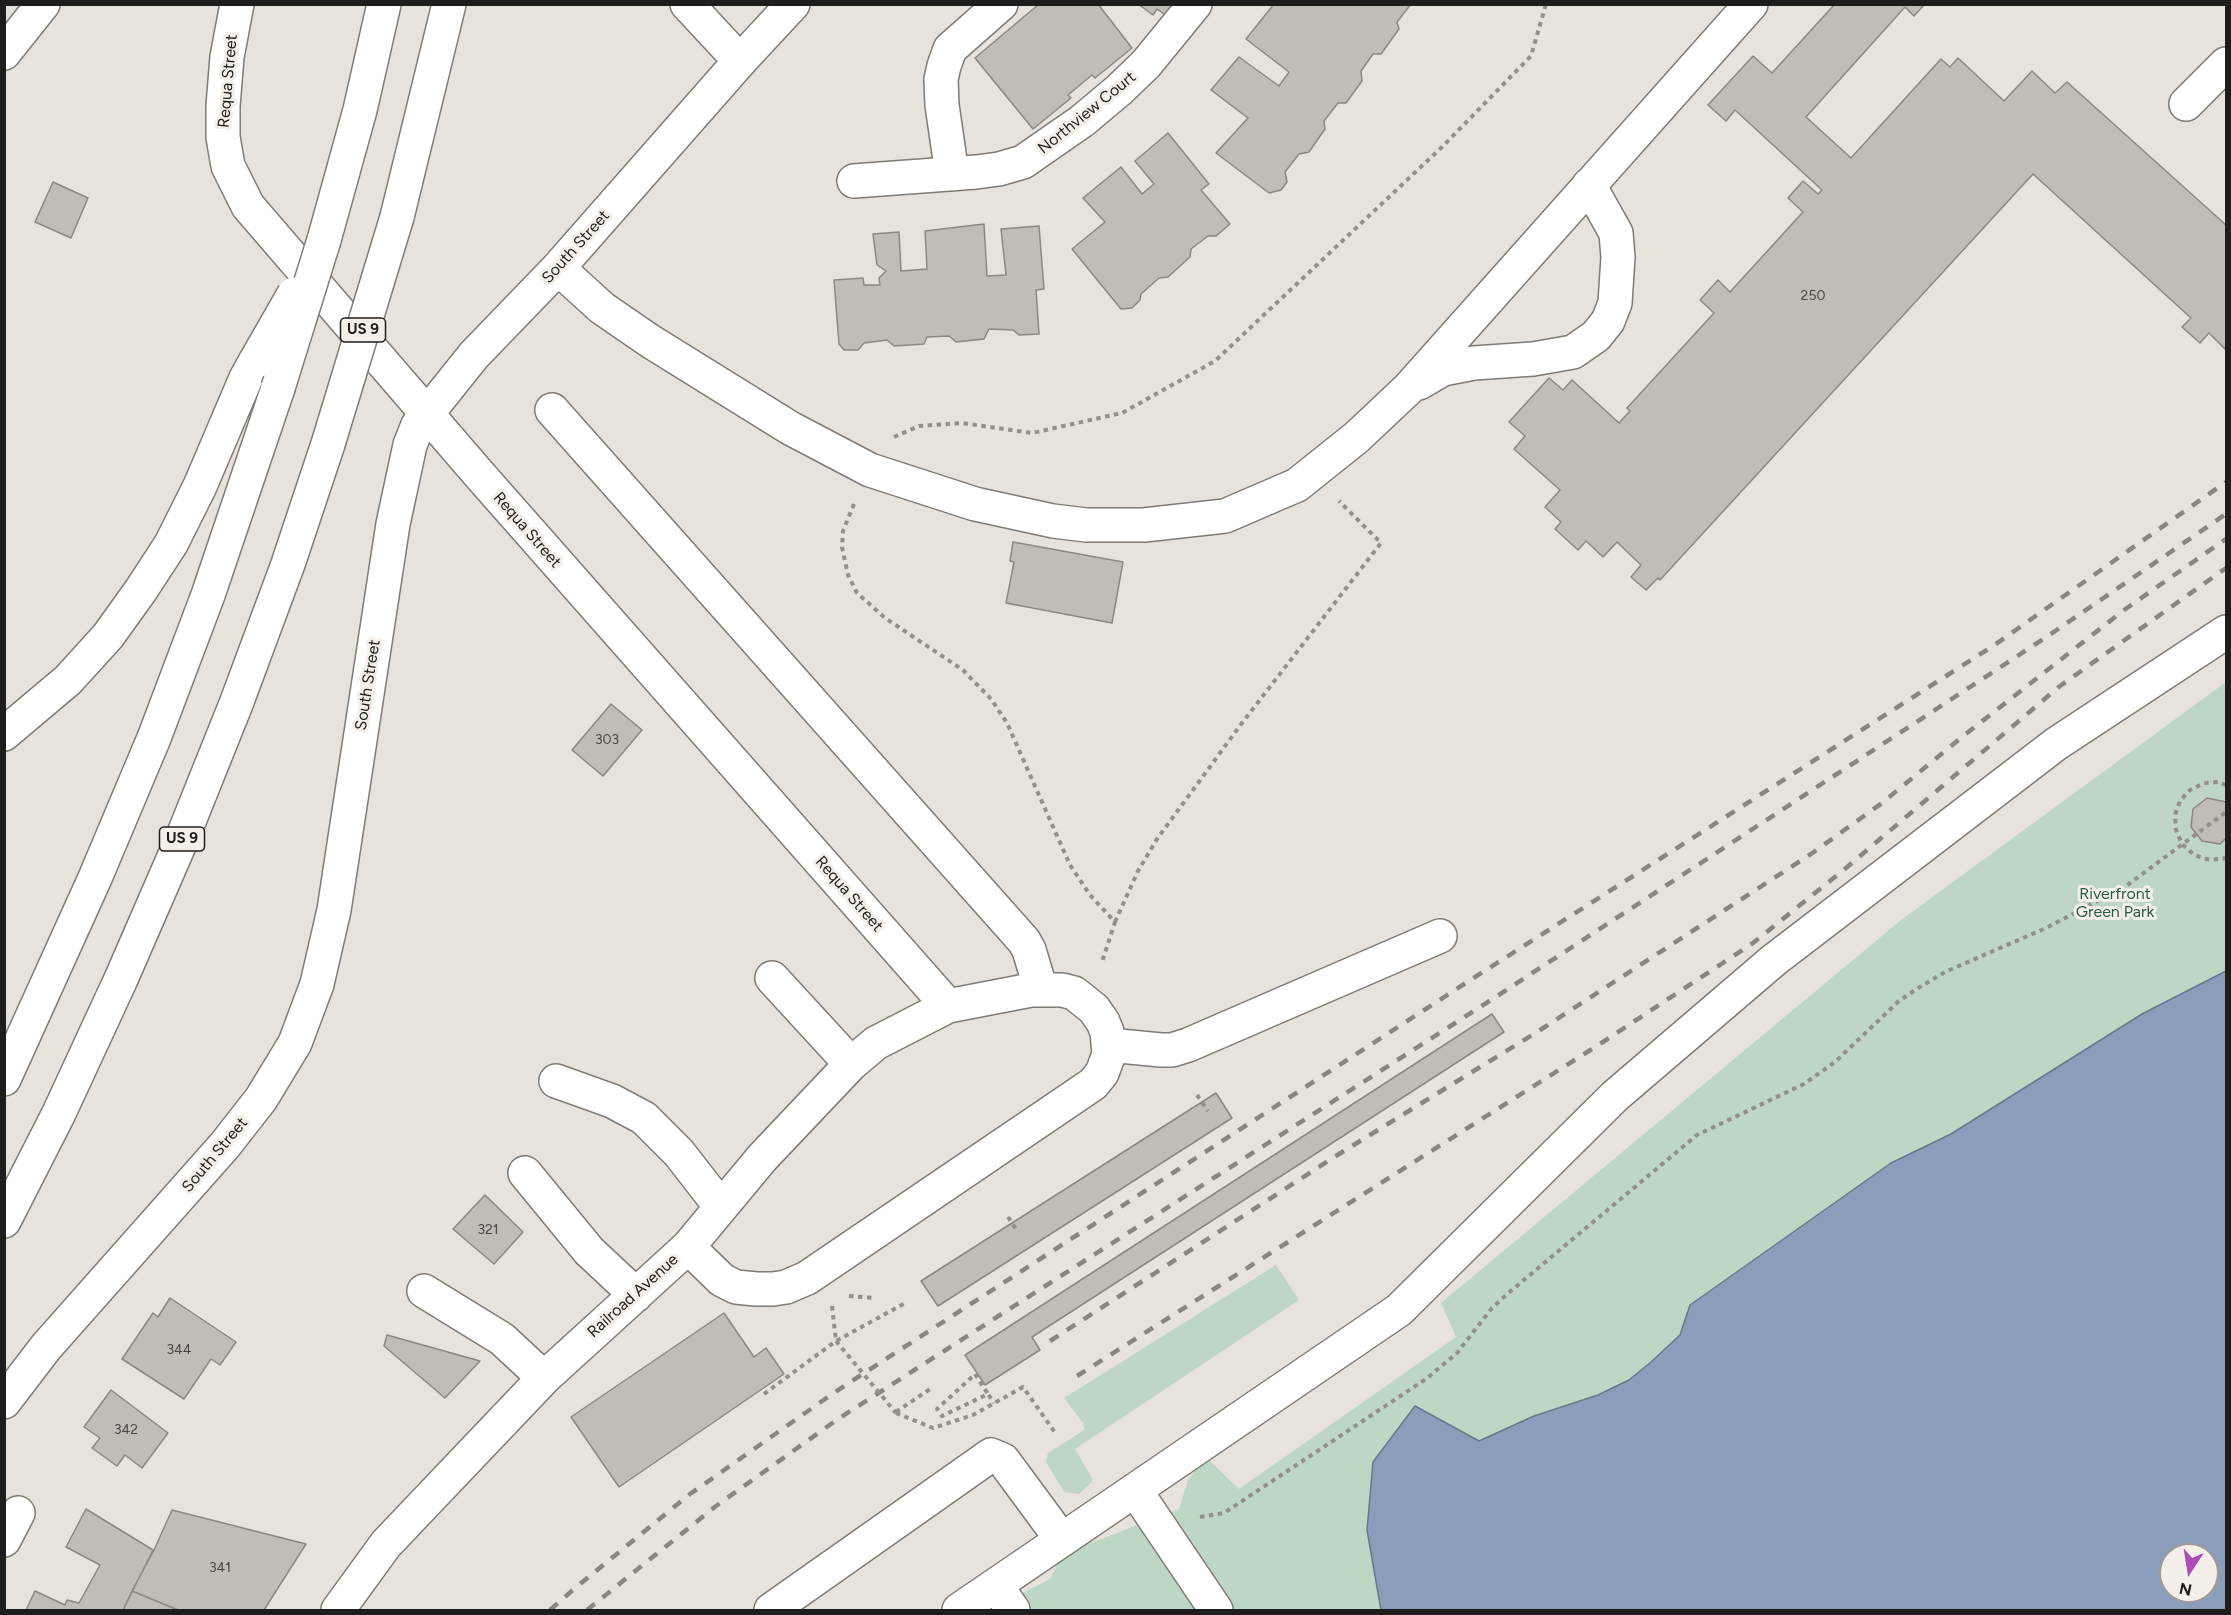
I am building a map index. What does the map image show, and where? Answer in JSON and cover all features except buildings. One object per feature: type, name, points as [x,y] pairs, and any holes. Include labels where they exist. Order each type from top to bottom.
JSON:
[{"type":"main road","points":[[4,53],[43,4]]},
{"type":"main road","name":"Requa Street","points":[[237,4],[227,57],[223,137],[228,166],[248,206],[426,414],[948,1006]]},
{"type":"main road","points":[[4,1079],[95,878],[154,738],[208,595],[278,388],[324,240],[360,110],[384,4]]},
{"type":"main road","name":"US 9","points":[[4,1221],[59,1113],[117,989],[181,841],[264,628],[328,444],[397,217],[449,4]]},
{"type":"main road","points":[[687,4],[740,61]]},
{"type":"main road","name":"South Street","points":[[4,1402],[46,1347],[225,1145],[261,1099],[295,1043],[317,984],[334,910],[399,490],[410,445],[418,424],[474,355],[558,268],[793,4]]},
{"type":"main road","points":[[952,174],[942,105],[941,79],[944,66],[950,49],[1001,4]]},
{"type":"main road","name":"Northview Court","points":[[854,181],[999,170],[1023,162],[1042,151],[1119,90],[1146,64],[1195,4]]},
{"type":"main road","points":[[558,268],[602,308],[650,341],[790,428],[870,470],[975,504],[1053,521],[1086,525],[1144,525],[1225,516],[1297,485],[1357,437],[1409,388],[1751,4]]},
{"type":"main road","points":[[2186,104],[2226,64]]},
{"type":"main road","points":[[1409,388],[1443,369],[1473,363],[1533,359],[1573,352],[1596,336],[1608,321],[1615,303],[1618,256],[1616,233],[1589,185]]},
{"type":"main road","points":[[4,734],[68,680],[108,636],[171,544],[196,495],[246,378],[324,240]]},
{"type":"main road","points":[[552,410],[1024,941],[1041,990]]},
{"type":"main road","points":[[959,1611],[1005,1598],[1062,1540],[1399,1310],[1615,1096],[1774,960],[2056,744],[2226,632]]},
{"type":"main road","points":[[688,1247],[723,1280],[736,1287],[756,1290],[786,1287],[807,1278],[1093,1084],[1107,1062],[1109,1045],[1172,1050],[1188,1045],[1440,936]]},
{"type":"main road","points":[[772,978],[851,1064]]},
{"type":"main road","name":"Railroad Avenue","points":[[338,1611],[386,1544],[544,1378],[688,1247],[762,1158],[851,1064],[876,1043],[948,1006],[1031,990],[1062,990],[1074,993],[1084,1000],[1103,1022],[1109,1045]]},
{"type":"main road","points":[[556,1081],[612,1101],[644,1118],[680,1153],[721,1207]]},
{"type":"main road","points":[[525,1173],[589,1251],[636,1294]]},
{"type":"main road","points":[[424,1291],[501,1339],[544,1378]]},
{"type":"main road","points":[[771,1611],[991,1455],[1003,1460],[1062,1540]]},
{"type":"main road","points":[[1135,1490],[1216,1611]]},
{"type":"path","points":[[1115,922],[1090,895],[1070,865],[1007,723],[991,699],[963,670],[878,612],[857,593],[852,584],[844,563],[843,531],[870,470],[882,445],[889,439],[919,426],[962,423],[1032,433],[1122,413],[1215,361],[1442,147],[1531,56],[1546,4]]},
{"type":"path","points":[[1102,962],[1115,922],[1138,871],[1157,839],[1242,723],[1381,543],[1312,473]]},
{"type":"path","points":[[2226,785],[2219,782],[2204,783],[2190,790],[2180,801],[2175,815],[2176,830],[2182,844],[2194,855],[2210,861],[2226,858]]},
{"type":"path","points":[[1193,1518],[1224,1513],[1426,1379],[1457,1353],[1492,1308],[1506,1295],[1697,1135],[1804,1084],[1835,1062],[1899,1001],[1915,990],[1945,972],[2086,908],[2126,886],[2226,812]]},
{"type":"path","points":[[1197,1095],[1208,1111]]},
{"type":"path","points":[[1008,1216],[1018,1232]]},
{"type":"path","points":[[831,1295],[836,1341],[896,1413],[933,1428],[973,1415],[1023,1387],[1056,1434]]},
{"type":"path","points":[[842,1296],[876,1298]]},
{"type":"path","points":[[764,1394],[836,1341],[908,1302]]},
{"type":"path","points":[[988,1394],[942,1416],[937,1409],[973,1376],[988,1394],[994,1403]]},
{"type":"path","points":[[896,1413],[930,1389]]},
{"type":"green space","name":"Riverfront Green Park","points":[[2226,682],[2226,971],[2142,1014],[1951,1134],[1891,1163],[1690,1305],[1680,1335],[1629,1380],[1598,1395],[1534,1416],[1479,1441],[1367,1530],[1381,1610],[990,1610],[1050,1579],[1060,1559],[1076,1547],[1179,1509],[1188,1480],[1200,1465],[1210,1461],[1239,1489],[1456,1337],[1441,1303],[1901,920]]},
{"type":"green space","points":[[1276,1265],[1299,1300],[1075,1449],[1092,1478],[1092,1482],[1079,1494],[1064,1492],[1046,1462],[1048,1453],[1084,1430],[1083,1423],[1064,1398]]},
{"type":"water","points":[[2226,971],[2226,1610],[1381,1610],[1367,1530],[1373,1462],[1415,1406],[1479,1441],[1534,1416],[1598,1395],[1629,1380],[1680,1335],[1690,1305],[1891,1163],[1951,1134],[2142,1014]]},
{"type":"railway","points":[[550,1610],[690,1494],[835,1392],[1472,979],[1993,646],[2226,482]]},
{"type":"railway","points":[[587,1610],[716,1506],[838,1419],[1491,1000],[2045,638],[2226,514]]},
{"type":"railway","points":[[1050,1341],[1339,1154],[1537,1032],[1811,854],[1882,803],[2124,610],[2226,539]]},
{"type":"railway","points":[[1077,1376],[1603,1042],[1753,943],[1846,868],[2060,686],[2226,568]]}]
